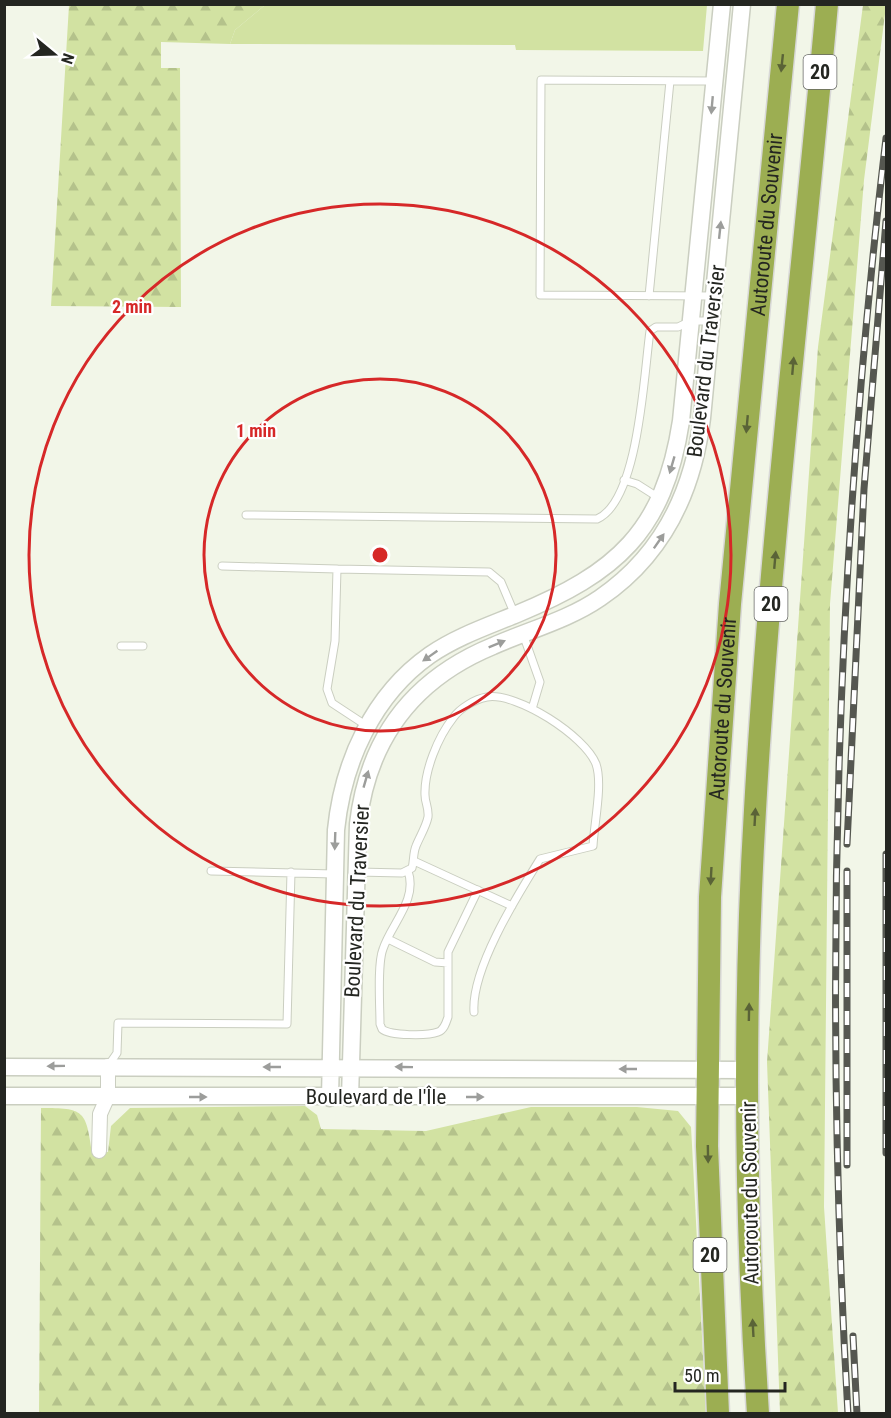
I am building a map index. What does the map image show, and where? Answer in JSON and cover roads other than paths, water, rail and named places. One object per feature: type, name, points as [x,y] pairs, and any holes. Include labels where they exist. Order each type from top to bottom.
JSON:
[{"type":"highway","name":"Autoroute du Souvenir","points":[[718,1413],[709,1223],[707,1070],[710,897],[718,755],[749,397],[788,4]]},
{"type":"highway","name":"Autoroute du Souvenir","points":[[758,1413],[748,1227],[750,916],[761,720],[827,4]]},
{"type":"street","name":"Boulevard du Traversier","points":[[330,1098],[336,830],[341,790],[356,748],[367,726],[400,682],[430,655],[456,640],[568,592],[603,570],[630,543],[660,498],[678,441],[722,4]]},
{"type":"street","name":"Boulevard du Traversier","points":[[350,1098],[356,872],[364,785],[378,747],[412,699],[440,674],[475,653],[582,609],[614,588],[652,550],[674,517],[690,482],[699,443],[742,4]]},
{"type":"street","points":[[515,615],[523,634]]},
{"type":"street","name":"Boulevard de l'Île","points":[[4,1067],[108,1065],[748,1070]]},
{"type":"street","points":[[99,1151],[100,1114],[108,1096],[108,1065]]},
{"type":"street","name":"Boulevard de l'Île","points":[[4,1096],[330,1098],[748,1096]]},
{"type":"lane","points":[[714,81],[541,80],[540,295],[714,296]]},
{"type":"lane","points":[[649,296],[670,81]]},
{"type":"lane","points":[[246,515],[597,519],[616,498],[624,480],[638,430],[650,331],[656,327],[678,327],[691,321],[712,321]]},
{"type":"lane","points":[[624,480],[637,484],[660,498]]},
{"type":"lane","points":[[222,566],[489,572],[501,582],[515,615]]},
{"type":"lane","points":[[337,569],[335,641],[327,689],[332,703],[367,726]]},
{"type":"lane","points":[[523,634],[540,682],[532,709]]},
{"type":"lane","points":[[121,646],[143,646]]},
{"type":"lane","points":[[474,1012],[476,982],[512,906],[543,856],[593,846],[598,779],[593,758],[578,740],[532,709],[508,699],[487,697],[466,706],[452,719],[431,762],[424,793],[429,813],[415,849],[414,861],[408,872],[411,887],[382,951],[380,1024],[385,1032],[395,1035],[436,1033],[443,1028],[448,1017],[448,952],[478,890]]},
{"type":"lane","points":[[414,861],[512,906]]},
{"type":"lane","points":[[211,871],[334,874]]},
{"type":"lane","points":[[108,1065],[117,1053],[118,1023],[287,1024],[291,872]]},
{"type":"lane","points":[[356,872],[408,872]]},
{"type":"lane","points":[[388,939],[435,962],[448,963]]},
{"type":"railway","points":[[848,1414],[840,1254],[836,1095],[839,775],[845,615],[855,456],[886,138]]},
{"type":"railway","points":[[847,844],[864,489],[886,221]]},
{"type":"railway","points":[[886,854],[886,1153]]},
{"type":"railway","points":[[847,871],[847,1165]]},
{"type":"railway","points":[[853,1336],[857,1414]]}]
